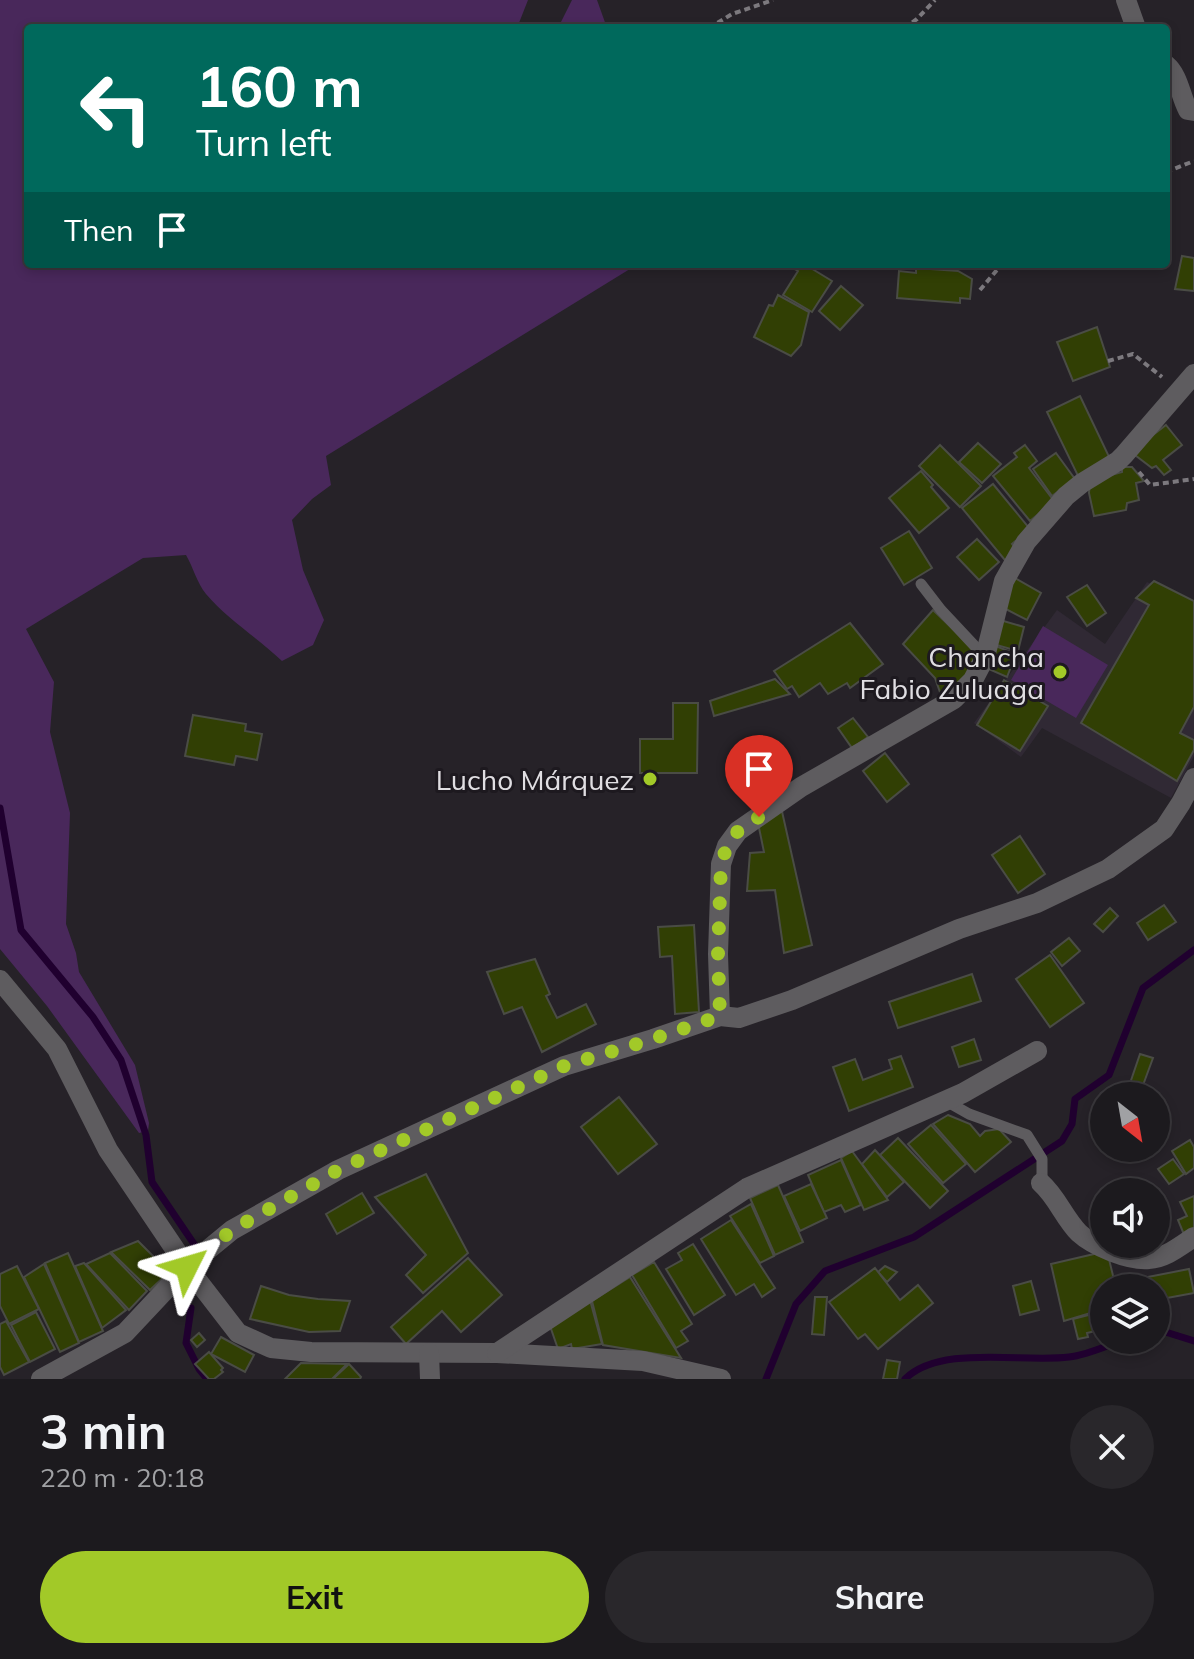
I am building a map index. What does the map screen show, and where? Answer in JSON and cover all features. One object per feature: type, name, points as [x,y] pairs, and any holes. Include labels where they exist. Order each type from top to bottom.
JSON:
[{"type":"street","points":[[1126,0],[1135,24]]},
{"type":"street","points":[[1170,69],[1176,76],[1188,110],[1194,111]]},
{"type":"street","points":[[720,1016],[718,954],[721,864],[727,846],[738,831],[801,787],[954,699],[973,680],[985,657],[1004,581],[1026,542],[1066,496],[1124,455],[1194,374]]},
{"type":"street","points":[[41,1379],[125,1333],[187,1267],[232,1230],[338,1170],[564,1066],[720,1016],[739,1018],[792,1000],[959,929],[1037,903],[1108,869],[1164,829],[1194,778]]},
{"type":"street","points":[[0,980],[57,1049],[108,1150],[187,1267],[238,1333],[271,1348],[311,1352],[497,1353],[643,1361],[721,1379]]},
{"type":"street","points":[[497,1353],[747,1188],[946,1101],[1037,1051]]},
{"type":"street","points":[[1041,1183],[1052,1192],[1079,1233],[1116,1252],[1147,1260],[1170,1253],[1194,1237]]},
{"type":"street","points":[[429,1353],[430,1379]]},
{"type":"lane","points":[[921,584],[985,657]]},
{"type":"lane","points":[[946,1101],[969,1114],[1027,1135],[1042,1159],[1041,1183],[1051,1207],[1064,1224]]},
{"type":"path","points":[[716,24],[732,14],[773,0]]},
{"type":"path","points":[[910,24],[935,0]]},
{"type":"path","points":[[1170,170],[1194,161]]},
{"type":"path","points":[[980,290],[999,268]]},
{"type":"path","points":[[1108,361],[1133,354],[1179,391]]},
{"type":"path","points":[[1124,455],[1150,485],[1194,479]]},
{"type":"shaded area","points":[[0,0],[528,0],[519,24],[24,24],[24,268],[632,268],[326,456],[331,485],[292,520],[303,570],[324,620],[313,645],[282,661],[206,594],[186,555],[143,558],[26,629],[54,682],[50,732],[70,813],[66,924],[79,972],[135,1065],[149,1123],[148,1131],[139,1133],[47,1006],[0,949]]},
{"type":"shaded area","points":[[572,0],[597,0],[606,24],[560,24]]},
{"type":"shaded area","points":[[1147,582],[1194,604],[1194,756],[1171,798],[1042,728],[1021,757],[974,723],[1057,610],[1105,644]]},
{"type":"shaded area","name":"Chancha Fabio Zuluaga","points":[[1043,626],[1108,665],[1076,718],[1011,680]]},
{"type":"building","points":[[1182,256],[1194,258],[1194,291],[1175,289]]},
{"type":"building","points":[[793,268],[811,268],[832,281],[812,312],[783,295],[798,271]]},
{"type":"building","points":[[916,268],[958,271],[972,279],[970,299],[960,298],[960,303],[897,298],[899,271],[916,273]]},
{"type":"building","points":[[841,286],[863,305],[840,330],[819,311]]},
{"type":"building","points":[[778,295],[809,312],[801,345],[791,356],[754,337],[769,305],[773,306]]},
{"type":"building","points":[[1097,327],[1110,367],[1073,381],[1057,342]]},
{"type":"building","points":[[1080,396],[1112,463],[1080,480],[1047,412]]},
{"type":"building","points":[[1166,425],[1182,445],[1163,460],[1171,470],[1164,475],[1156,466],[1152,468],[1131,452]]},
{"type":"building","points":[[978,443],[1001,464],[982,483],[959,462]]},
{"type":"building","points":[[940,445],[981,486],[960,507],[919,466]]},
{"type":"building","points":[[1025,445],[1037,461],[1029,468],[1054,501],[1030,521],[993,476],[1017,457],[1014,453]]},
{"type":"building","points":[[1056,453],[1075,479],[1052,496],[1033,469]]},
{"type":"building","points":[[1122,467],[1132,467],[1144,481],[1136,483],[1139,500],[1127,503],[1126,510],[1094,516],[1090,481],[1122,472]]},
{"type":"building","points":[[921,471],[949,508],[919,533],[889,498]]},
{"type":"building","points":[[993,484],[1030,529],[1012,544],[1021,555],[1009,565],[962,508]]},
{"type":"building","points":[[909,531],[932,568],[904,585],[881,548]]},
{"type":"building","points":[[977,539],[999,562],[979,580],[957,557]]},
{"type":"building","points":[[1015,578],[1041,593],[1027,620],[1000,606]]},
{"type":"building","points":[[1154,581],[1194,601],[1194,707],[1180,733],[1194,740],[1194,750],[1177,781],[1081,723],[1149,605],[1136,598]]},
{"type":"building","points":[[1087,585],[1106,613],[1087,626],[1067,597]]},
{"type":"building","points":[[933,610],[980,655],[959,685],[941,695],[935,678],[903,644]]},
{"type":"building","points":[[1000,620],[1024,627],[1018,651],[993,644]]},
{"type":"building","points":[[850,623],[883,664],[850,688],[847,683],[828,694],[820,683],[799,697],[792,686],[787,689],[774,671]]},
{"type":"building","points":[[993,645],[1016,654],[1007,677],[984,667]]},
{"type":"building","points":[[775,679],[790,694],[714,716],[710,701]]},
{"type":"building","points":[[1004,680],[1048,706],[1020,751],[977,725]]},
{"type":"building","points":[[673,703],[698,703],[697,773],[640,773],[640,739],[673,739]]},
{"type":"building","points":[[193,715],[246,724],[245,731],[262,734],[257,760],[236,756],[234,765],[185,756]]},
{"type":"building","points":[[853,718],[868,737],[852,748],[838,728]]},
{"type":"building","points":[[885,753],[909,784],[887,802],[863,771]]},
{"type":"building","points":[[781,807],[812,945],[784,953],[775,890],[747,891],[750,853],[764,852],[758,823]]},
{"type":"building","points":[[1020,836],[1045,874],[1018,893],[992,855]]},
{"type":"building","points":[[1164,905],[1176,922],[1148,940],[1137,923]]},
{"type":"building","points":[[1110,908],[1118,916],[1103,932],[1094,924]]},
{"type":"building","points":[[694,925],[699,1012],[675,1014],[672,956],[660,957],[658,927]]},
{"type":"building","points":[[1069,938],[1080,951],[1062,966],[1051,952]]},
{"type":"building","points":[[1050,955],[1084,1003],[1050,1027],[1016,979]]},
{"type":"building","points":[[535,959],[550,994],[546,996],[557,1018],[586,1004],[596,1024],[542,1052],[522,1007],[504,1014],[487,972]]},
{"type":"building","points":[[972,974],[981,1001],[898,1028],[889,1002]]},
{"type":"building","points":[[974,1039],[981,1060],[959,1067],[952,1047]]},
{"type":"building","points":[[1140,1054],[1153,1058],[1144,1082],[1130,1082]]},
{"type":"building","points":[[901,1056],[913,1087],[849,1111],[833,1067],[855,1059],[863,1080],[892,1069],[889,1060]]},
{"type":"building","points":[[619,1097],[657,1144],[618,1174],[581,1127]]},
{"type":"building","points":[[948,1115],[970,1124],[980,1136],[985,1131],[999,1129],[1011,1142],[975,1172],[933,1124]]},
{"type":"building","points":[[931,1125],[966,1164],[943,1183],[908,1144]]},
{"type":"building","points":[[898,1138],[948,1191],[930,1208],[880,1155]]},
{"type":"building","points":[[1190,1140],[1194,1147],[1194,1168],[1186,1174],[1172,1151]]},
{"type":"building","points":[[875,1150],[904,1182],[887,1197],[862,1164]]},
{"type":"building","points":[[852,1151],[888,1200],[864,1210],[841,1158]]},
{"type":"building","points":[[1173,1159],[1184,1174],[1170,1183],[1170,1178],[1165,1178],[1158,1169]]},
{"type":"building","points":[[841,1160],[861,1205],[845,1212],[841,1205],[824,1212],[808,1175]]},
{"type":"building","points":[[426,1174],[468,1253],[423,1293],[406,1275],[426,1255],[375,1197]]},
{"type":"building","points":[[811,1184],[827,1218],[800,1231],[784,1196]]},
{"type":"building","points":[[778,1185],[803,1242],[775,1255],[750,1198]]},
{"type":"building","points":[[362,1193],[374,1213],[337,1234],[326,1214]]},
{"type":"building","points":[[1194,1196],[1194,1232],[1185,1237],[1178,1220],[1187,1216],[1180,1202]]},
{"type":"building","points":[[751,1204],[774,1256],[760,1263],[730,1216]]},
{"type":"building","points":[[731,1220],[775,1288],[762,1297],[754,1284],[736,1295],[701,1239]]},
{"type":"building","points":[[138,1241],[169,1272],[150,1290],[111,1252]]},
{"type":"building","points":[[693,1244],[725,1295],[694,1315],[666,1269],[682,1260],[678,1253]]},
{"type":"building","points":[[68,1253],[103,1331],[79,1342],[45,1263]]},
{"type":"building","points":[[110,1253],[147,1291],[129,1310],[86,1264]]},
{"type":"building","points":[[1090,1255],[1090,1258],[1109,1258],[1113,1274],[1090,1274],[1090,1313],[1064,1321],[1051,1264]]},
{"type":"building","points":[[468,1258],[502,1295],[461,1332],[442,1311],[406,1344],[391,1327]]},
{"type":"building","points":[[654,1262],[692,1324],[681,1331],[688,1341],[676,1348],[632,1275]]},
{"type":"building","points":[[84,1263],[126,1310],[102,1328],[75,1266]]},
{"type":"building","points":[[44,1264],[79,1343],[60,1352],[24,1277]]},
{"type":"building","points":[[17,1266],[39,1309],[9,1324],[0,1306],[0,1274]]},
{"type":"building","points":[[885,1266],[897,1272],[887,1282],[878,1272]]},
{"type":"building","points":[[875,1268],[900,1300],[918,1285],[933,1303],[878,1349],[865,1334],[858,1339],[829,1302]]},
{"type":"building","points":[[1189,1269],[1194,1293],[1170,1297],[1170,1274],[1163,1274]]},
{"type":"building","points":[[630,1277],[681,1358],[603,1345],[592,1301]]},
{"type":"building","points":[[1031,1281],[1039,1310],[1020,1315],[1013,1286]]},
{"type":"building","points":[[261,1286],[289,1295],[350,1301],[340,1331],[309,1332],[250,1319]]},
{"type":"building","points":[[815,1297],[827,1297],[824,1335],[812,1334]]},
{"type":"building","points":[[590,1300],[602,1344],[572,1349],[571,1344],[558,1349],[549,1323]]},
{"type":"building","points":[[36,1312],[55,1349],[30,1362],[11,1325]]},
{"type":"building","points":[[1090,1315],[1088,1337],[1078,1339],[1073,1319]]},
{"type":"building","points":[[6,1321],[29,1362],[4,1375],[0,1367],[0,1324]]},
{"type":"building","points":[[199,1333],[205,1340],[197,1347],[191,1340]]},
{"type":"building","points":[[221,1337],[254,1355],[245,1372],[211,1354]]},
{"type":"building","points":[[209,1352],[223,1368],[223,1372],[214,1379],[209,1379],[195,1364]]},
{"type":"building","points":[[887,1360],[900,1362],[897,1379],[883,1379]]},
{"type":"building","points":[[301,1363],[347,1364],[332,1379],[285,1379]]},
{"type":"building","points":[[349,1364],[360,1379],[333,1379]]},
{"type":"waterway","points":[[0,808],[21,930],[93,1017],[121,1060],[146,1135],[152,1182],[194,1244]]},
{"type":"waterway","points":[[766,1379],[796,1304],[825,1271],[914,1237],[1062,1141],[1072,1124],[1075,1099],[1109,1075],[1143,988],[1194,950]]},
{"type":"waterway","points":[[191,1308],[186,1343],[207,1379]]},
{"type":"waterway","points":[[1170,1333],[1194,1341]]},
{"type":"waterway","points":[[905,1379],[920,1368],[960,1358],[1050,1358],[1090,1352]]},
{"type":"place","name":"Chancha Fabio Zuluaga","points":[[1060,672]]},
{"type":"place","name":"Lucho Márquez","points":[[650,779]]},
{"type":"route","points":[[187,1267],[232,1230],[338,1170],[564,1066],[720,1016],[718,954],[721,864],[727,846],[738,831],[759,817]]}]
